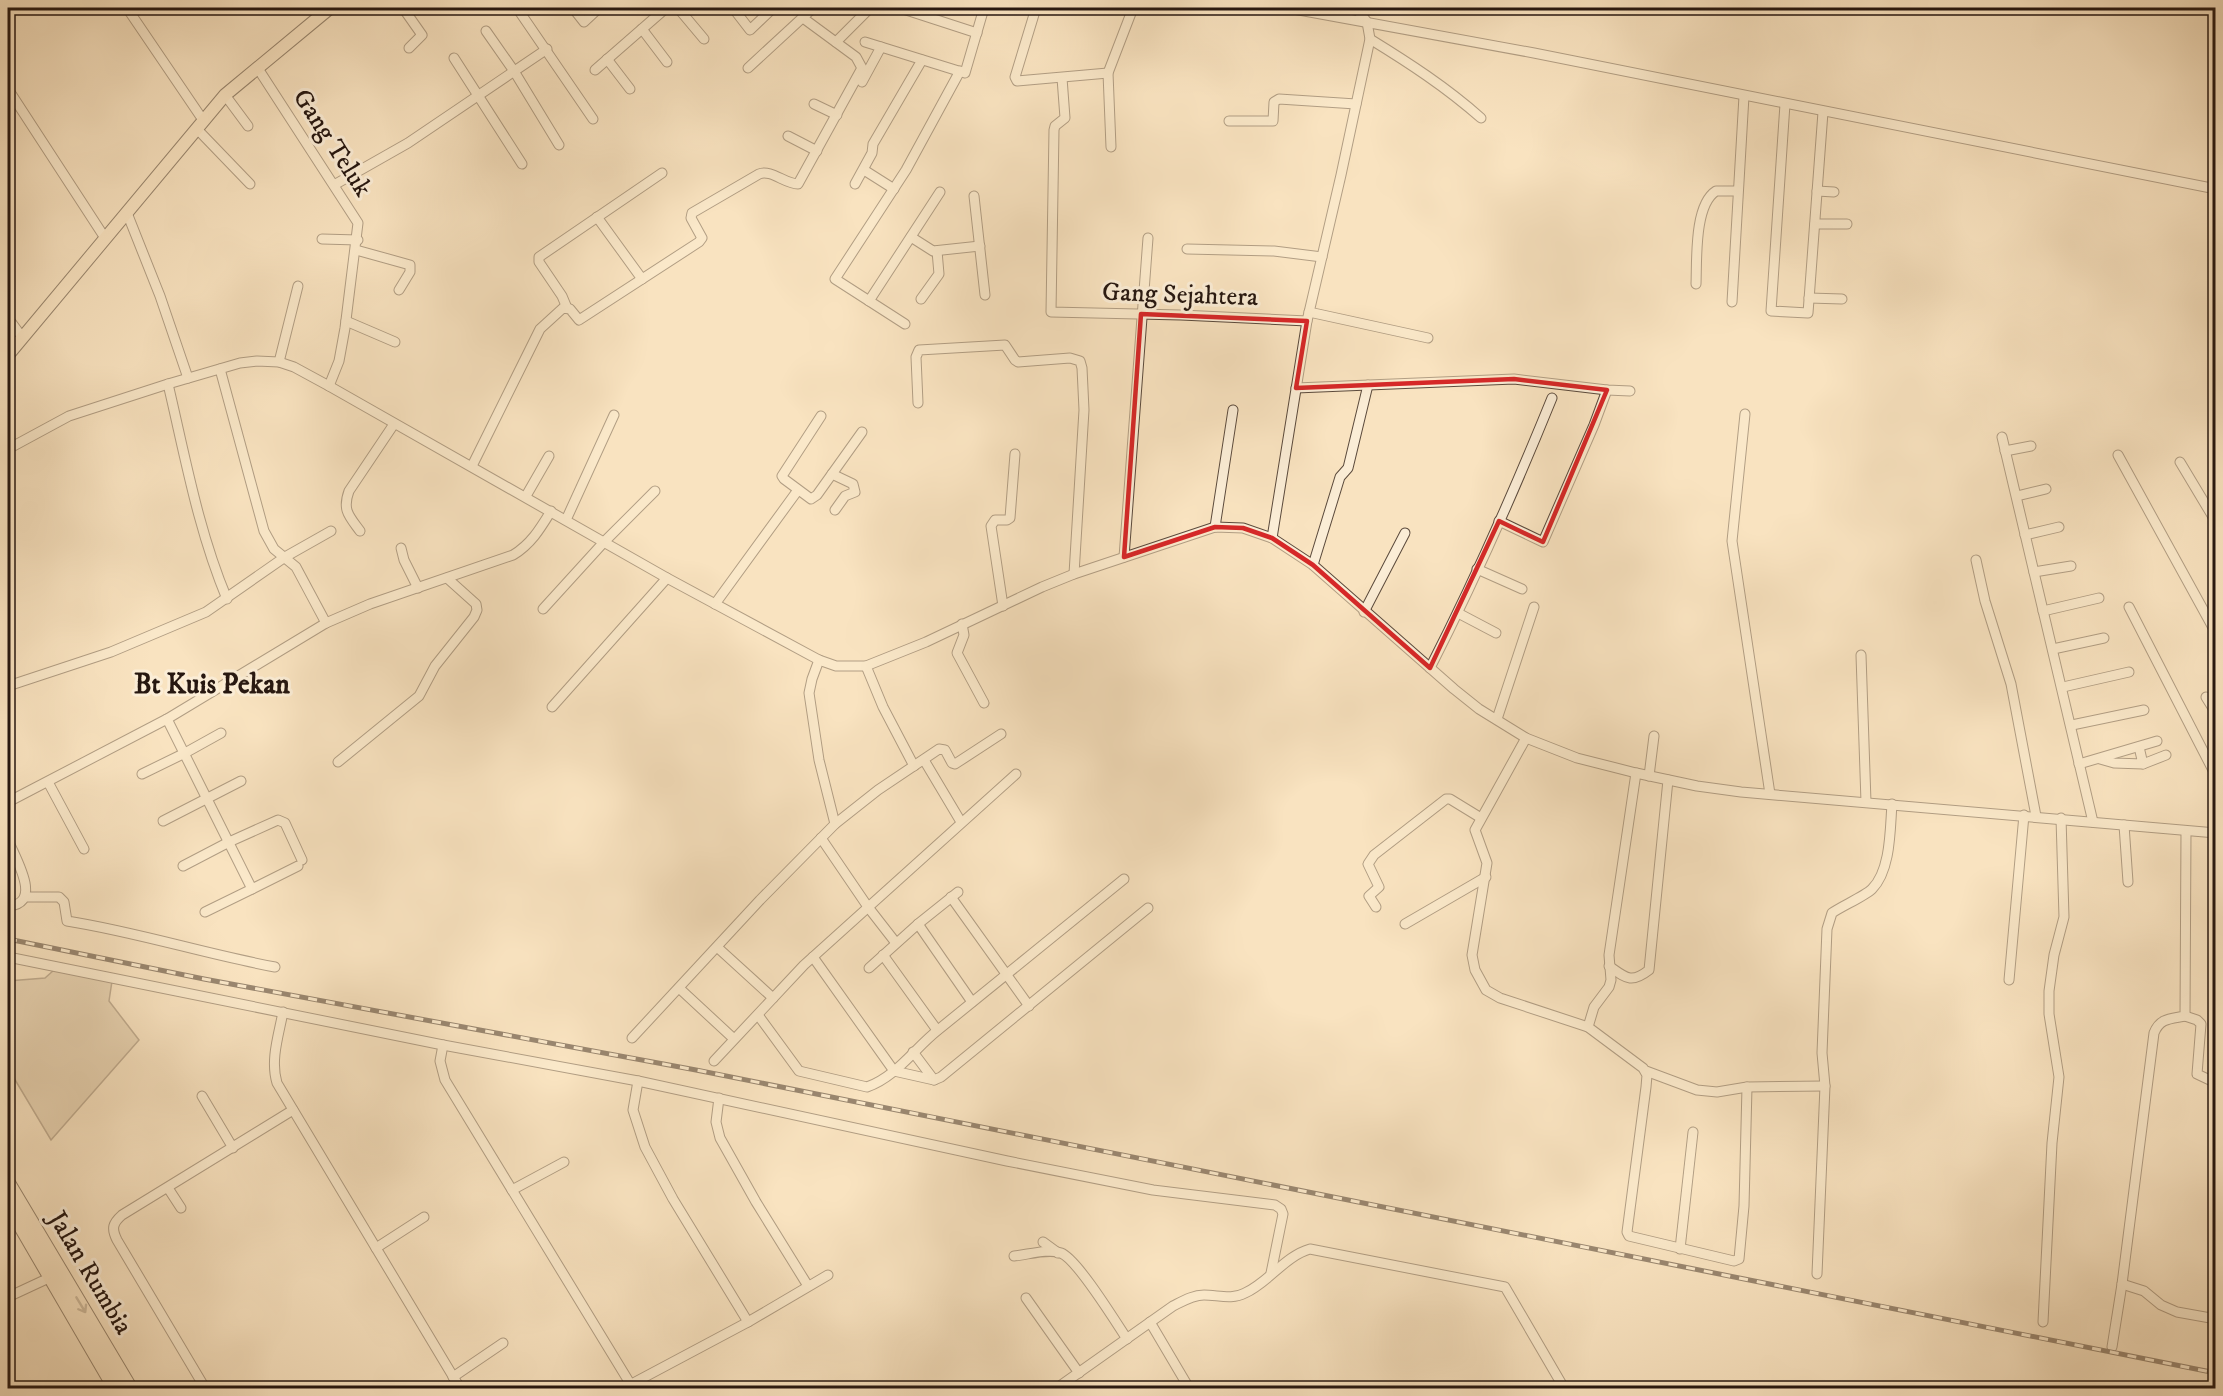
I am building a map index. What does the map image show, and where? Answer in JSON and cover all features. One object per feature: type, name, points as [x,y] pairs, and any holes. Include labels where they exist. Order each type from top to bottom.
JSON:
[{"type":"highway","name":"Jalan Rumbia","points":[[8,1183],[130,1389]]},
{"type":"highway","name":"Jalan Rumbia","points":[[8,1204],[115,1389]]},
{"type":"main road","points":[[8,355],[225,95],[330,8]]},
{"type":"street","points":[[127,8],[200,124],[250,184]]},
{"type":"street","points":[[403,8],[422,36],[409,48]]},
{"type":"street","points":[[517,8],[547,49],[592,119]]},
{"type":"street","points":[[573,8],[584,22],[599,8]]},
{"type":"street","points":[[595,70],[666,8]]},
{"type":"street","points":[[678,8],[704,39]]},
{"type":"street","points":[[733,8],[750,30],[772,8]]},
{"type":"street","points":[[748,68],[813,8]]},
{"type":"street","points":[[836,42],[870,8]]},
{"type":"street","points":[[900,8],[977,33]]},
{"type":"street","points":[[865,42],[965,73],[984,8]]},
{"type":"street","points":[[1036,8],[1017,82],[1108,73]]},
{"type":"street","points":[[1111,147],[1108,73],[1132,8]]},
{"type":"street","points":[[1288,8],[1534,53],[2216,189]]},
{"type":"street","points":[[1272,538],[1308,316],[1370,39],[1367,22],[1356,8]]},
{"type":"street","points":[[662,173],[539,257],[539,262],[562,296],[567,308],[579,320],[702,238],[691,218],[696,210],[763,172],[797,185],[862,68],[856,57],[803,18]]},
{"type":"street","points":[[642,29],[667,62]]},
{"type":"street","points":[[486,30],[559,145]]},
{"type":"street","points":[[1370,39],[1424,72],[1481,118]]},
{"type":"street","points":[[835,130],[881,47]]},
{"type":"street","points":[[334,185],[408,143],[547,49]]},
{"type":"street","points":[[454,58],[522,164]]},
{"type":"street","points":[[607,59],[630,89]]},
{"type":"street","points":[[855,184],[872,153],[873,144],[922,60]]},
{"type":"street","name":"Gang Teluk","points":[[257,67],[357,220],[357,245],[346,321],[339,361],[329,386]]},
{"type":"street","points":[[905,324],[835,279],[906,170],[960,71]]},
{"type":"street","name":"Gang Sejahtera","points":[[1062,78],[1065,118],[1055,126],[1054,130],[1051,312],[1308,316],[1428,338]]},
{"type":"street","points":[[8,89],[105,238]]},
{"type":"street","points":[[225,95],[248,126]]},
{"type":"street","points":[[1732,302],[1744,96]]},
{"type":"street","points":[[1229,121],[1273,121],[1274,102],[1279,99],[1356,104]]},
{"type":"street","points":[[814,104],[837,115]]},
{"type":"street","points":[[1785,104],[1771,311],[1808,313],[1823,112]]},
{"type":"street","points":[[788,136],[817,151]]},
{"type":"street","points":[[864,170],[894,189]]},
{"type":"street","points":[[1696,284],[1697,239],[1706,202],[1716,190],[1737,191]]},
{"type":"street","points":[[1817,191],[1834,192]]},
{"type":"street","points":[[869,301],[940,192]]},
{"type":"street","points":[[974,196],[985,295]]},
{"type":"street","points":[[127,213],[160,296],[188,378]]},
{"type":"street","points":[[597,217],[642,279]]},
{"type":"street","points":[[1815,224],[1846,224]]},
{"type":"street","points":[[911,237],[933,251],[980,246]]},
{"type":"street","points":[[1124,557],[1148,238]]},
{"type":"street","points":[[322,239],[357,245],[410,266],[410,272],[399,290]]},
{"type":"street","points":[[1188,249],[1274,251],[1322,257]]},
{"type":"street","points":[[921,299],[939,274],[937,251]]},
{"type":"street","points":[[279,362],[297,286]]},
{"type":"street","points":[[1809,298],[1842,299]]},
{"type":"street","points":[[472,466],[540,329],[563,308],[567,308]]},
{"type":"street","points":[[8,318],[22,337]]},
{"type":"street","points":[[346,321],[395,342]]},
{"type":"street","points":[[918,403],[916,357],[919,350],[1005,345],[1018,362],[1070,358],[1080,361],[1084,410],[1074,574]]},
{"type":"street","points":[[8,449],[69,416],[168,384],[240,363],[279,362],[294,367],[329,386],[667,578],[819,660],[836,666],[866,666],[926,642],[1042,587],[1124,557],[1215,527],[1243,528],[1272,538],[1312,565],[1479,709],[1526,738],[1577,758],[1697,786],[2216,832]]},
{"type":"street","points":[[220,369],[264,531],[274,549],[296,567],[326,623]]},
{"type":"street","points":[[1296,388],[1514,379],[1630,391]]},
{"type":"street","points":[[168,384],[194,497],[214,565],[228,599]]},
{"type":"street","points":[[1312,565],[1340,477],[1348,468],[1368,385]]},
{"type":"street","points":[[1499,521],[1543,542],[1607,390]]},
{"type":"street","points":[[1430,668],[1458,613],[1552,398]]},
{"type":"street","points":[[1215,527],[1233,410]]},
{"type":"street","points":[[1745,414],[1732,541],[1770,794]]},
{"type":"street","points":[[566,520],[614,415]]},
{"type":"street","points":[[821,416],[782,476],[798,490],[813,498],[862,432]]},
{"type":"street","points":[[360,531],[345,508],[345,501],[349,491],[394,424]]},
{"type":"street","points":[[2002,437],[2072,725],[2093,822]]},
{"type":"street","points":[[2006,451],[2031,446]]},
{"type":"street","points":[[1003,606],[991,526],[995,520],[1010,518],[1015,454]]},
{"type":"street","points":[[2118,455],[2216,633]]},
{"type":"street","points":[[526,496],[549,456]]},
{"type":"street","points":[[2180,462],[2216,522]]},
{"type":"street","points":[[832,474],[853,484],[856,489],[852,494],[845,496],[835,510]]},
{"type":"street","points":[[2016,495],[2046,489]]},
{"type":"street","points":[[716,604],[798,490]]},
{"type":"street","points":[[543,609],[604,542],[656,491]]},
{"type":"street","points":[[8,802],[166,719],[326,623],[370,604],[504,559],[524,548],[537,534],[550,511]]},
{"type":"street","points":[[2025,535],[2058,527]]},
{"type":"street","points":[[8,686],[111,652],[190,620],[228,599],[285,557],[331,531]]},
{"type":"street","points":[[1364,612],[1405,533]]},
{"type":"street","points":[[401,548],[406,566],[418,588]]},
{"type":"street","points":[[1976,560],[1985,601],[2011,684],[2036,816]]},
{"type":"street","points":[[2034,572],[2071,566]]},
{"type":"street","points":[[1477,569],[1522,589]]},
{"type":"street","points":[[338,762],[419,696],[435,666],[474,617],[477,610],[476,604],[447,578]]},
{"type":"street","points":[[552,706],[667,578]]},
{"type":"street","points":[[2043,610],[2099,598]]},
{"type":"street","points":[[1497,718],[1534,607]]},
{"type":"street","points":[[2129,607],[2216,776]]},
{"type":"street","points":[[1458,613],[1496,633]]},
{"type":"street","points":[[962,624],[964,635],[957,653],[984,703]]},
{"type":"street","points":[[2053,649],[2104,638]]},
{"type":"street","points":[[1861,655],[1866,802]]},
{"type":"street","points":[[819,660],[809,693],[819,760],[835,824]]},
{"type":"street","points":[[866,666],[883,707],[914,766]]},
{"type":"street","points":[[2063,687],[2129,672]]},
{"type":"street","points":[[2206,697],[2216,713]]},
{"type":"street","points":[[2072,725],[2144,710]]},
{"type":"street","points":[[166,719],[252,889]]},
{"type":"street","points":[[142,774],[221,733]]},
{"type":"street","points":[[632,1038],[835,824],[878,790],[942,748],[952,763],[957,764],[1001,734]]},
{"type":"street","points":[[1649,776],[1654,736]]},
{"type":"street","points":[[1526,738],[1475,832],[1488,863],[1472,955],[1475,970],[1486,990],[1500,998],[1588,1027],[1646,1071],[1697,1090],[1717,1092],[1748,1087],[1825,1086]]},
{"type":"street","points":[[2079,764],[2157,741]]},
{"type":"street","points":[[2139,747],[2143,764]]},
{"type":"street","points":[[2100,759],[2114,763],[2143,764],[2166,755]]},
{"type":"street","points":[[924,760],[961,822]]},
{"type":"street","points":[[1588,1027],[1594,1007],[1609,987],[1611,980],[1609,955],[1635,773]]},
{"type":"street","points":[[714,1061],[813,957],[1016,774]]},
{"type":"street","points":[[1610,966],[1629,979],[1638,979],[1649,970],[1668,780]]},
{"type":"street","points":[[163,821],[241,781]]},
{"type":"street","points":[[48,782],[84,849]]},
{"type":"street","points":[[1376,907],[1369,896],[1378,890],[1379,886],[1368,864],[1374,855],[1446,799],[1481,818]]},
{"type":"street","points":[[1817,1274],[1825,1086],[1822,1053],[1829,921],[1832,913],[1873,888],[1888,852],[1892,804]]},
{"type":"street","points":[[2009,981],[2024,815]]},
{"type":"street","points":[[2043,1322],[2052,1143],[2059,1077],[2049,1014],[2049,991],[2054,955],[2064,917],[2061,818]]},
{"type":"street","points":[[183,866],[275,820],[282,820],[285,823],[300,863],[205,912]]},
{"type":"street","points":[[2124,825],[2128,882]]},
{"type":"street","points":[[2185,1016],[2186,831]]},
{"type":"street","points":[[821,838],[868,907],[896,943]]},
{"type":"street","points":[[8,840],[25,883],[25,897],[19,903],[8,906]]},
{"type":"street","points":[[1405,924],[1486,877]]},
{"type":"street","points":[[758,1015],[796,1069],[867,1087],[894,1071],[937,1030],[1124,879]]},
{"type":"street","points":[[869,968],[955,894],[1029,1006]]},
{"type":"street","points":[[25,897],[61,898],[64,902],[67,921],[111,928],[275,967]]},
{"type":"street","points":[[813,957],[894,1071],[934,1080],[941,1077],[1148,908]]},
{"type":"street","points":[[918,924],[972,1002]]},
{"type":"street","points":[[717,947],[773,998]]},
{"type":"street","points":[[884,956],[937,1030]]},
{"type":"street","points":[[8,957],[443,1045],[638,1081],[1007,1161],[1153,1190],[1275,1205],[1281,1209],[1283,1214],[1271,1273]]},
{"type":"street","points":[[679,988],[734,1039]]},
{"type":"street","points":[[283,1012],[274,1073],[280,1091],[460,1389]]},
{"type":"street","points":[[2112,1347],[2154,1033],[2159,1022],[2185,1016],[2201,1024],[2197,1074],[2216,1083]]},
{"type":"street","points":[[443,1045],[440,1061],[445,1080],[628,1387],[748,1322],[828,1275]]},
{"type":"street","points":[[913,1052],[934,1080]]},
{"type":"street","points":[[1646,1071],[1646,1087],[1627,1232],[1632,1238],[1734,1261],[1740,1257],[1748,1087]]},
{"type":"street","points":[[638,1081],[633,1110],[645,1147],[667,1189],[748,1322]]},
{"type":"street","points":[[202,1096],[233,1148]]},
{"type":"street","points":[[719,1098],[716,1122],[720,1138],[808,1286]]},
{"type":"street","points":[[205,1389],[113,1231],[114,1223],[122,1215],[293,1110]]},
{"type":"street","points":[[1680,1249],[1693,1132]]},
{"type":"street","points":[[512,1190],[564,1162]]},
{"type":"street","points":[[168,1188],[182,1208]]},
{"type":"street","points":[[376,1248],[424,1217]]},
{"type":"street","points":[[1043,1242],[1066,1259],[1080,1274],[1127,1339]]},
{"type":"street","points":[[1057,1389],[1186,1299],[1202,1295],[1233,1298],[1246,1293],[1297,1255],[1310,1249],[1505,1287],[1564,1389]]},
{"type":"street","points":[[1014,1256],[1054,1251],[1062,1253],[1076,1266],[1127,1339]]},
{"type":"street","points":[[2122,1284],[2148,1292],[2156,1302],[2176,1312],[2214,1319],[2216,1259]]},
{"type":"street","points":[[8,1297],[51,1277]]},
{"type":"street","points":[[1026,1298],[1079,1373]]},
{"type":"street","points":[[1150,1322],[1189,1389]]},
{"type":"street","points":[[453,1377],[503,1343]]},
{"type":"highlighted area","points":[[1141,314],[1307,321],[1296,388],[1514,379],[1607,390],[1543,542],[1499,521],[1430,668],[1313,565],[1272,538],[1243,528],[1215,527],[1124,557]]},
{"type":"shaded area","points":[[54,970],[112,981],[109,1001],[139,1040],[51,1140],[8,1068],[8,981],[45,978]]},
{"type":"railway","points":[[8,939],[204,979],[696,1070],[2216,1373]]},
{"type":"district","name":"Bt Kuis Pekan","points":[[212,684]]}]
